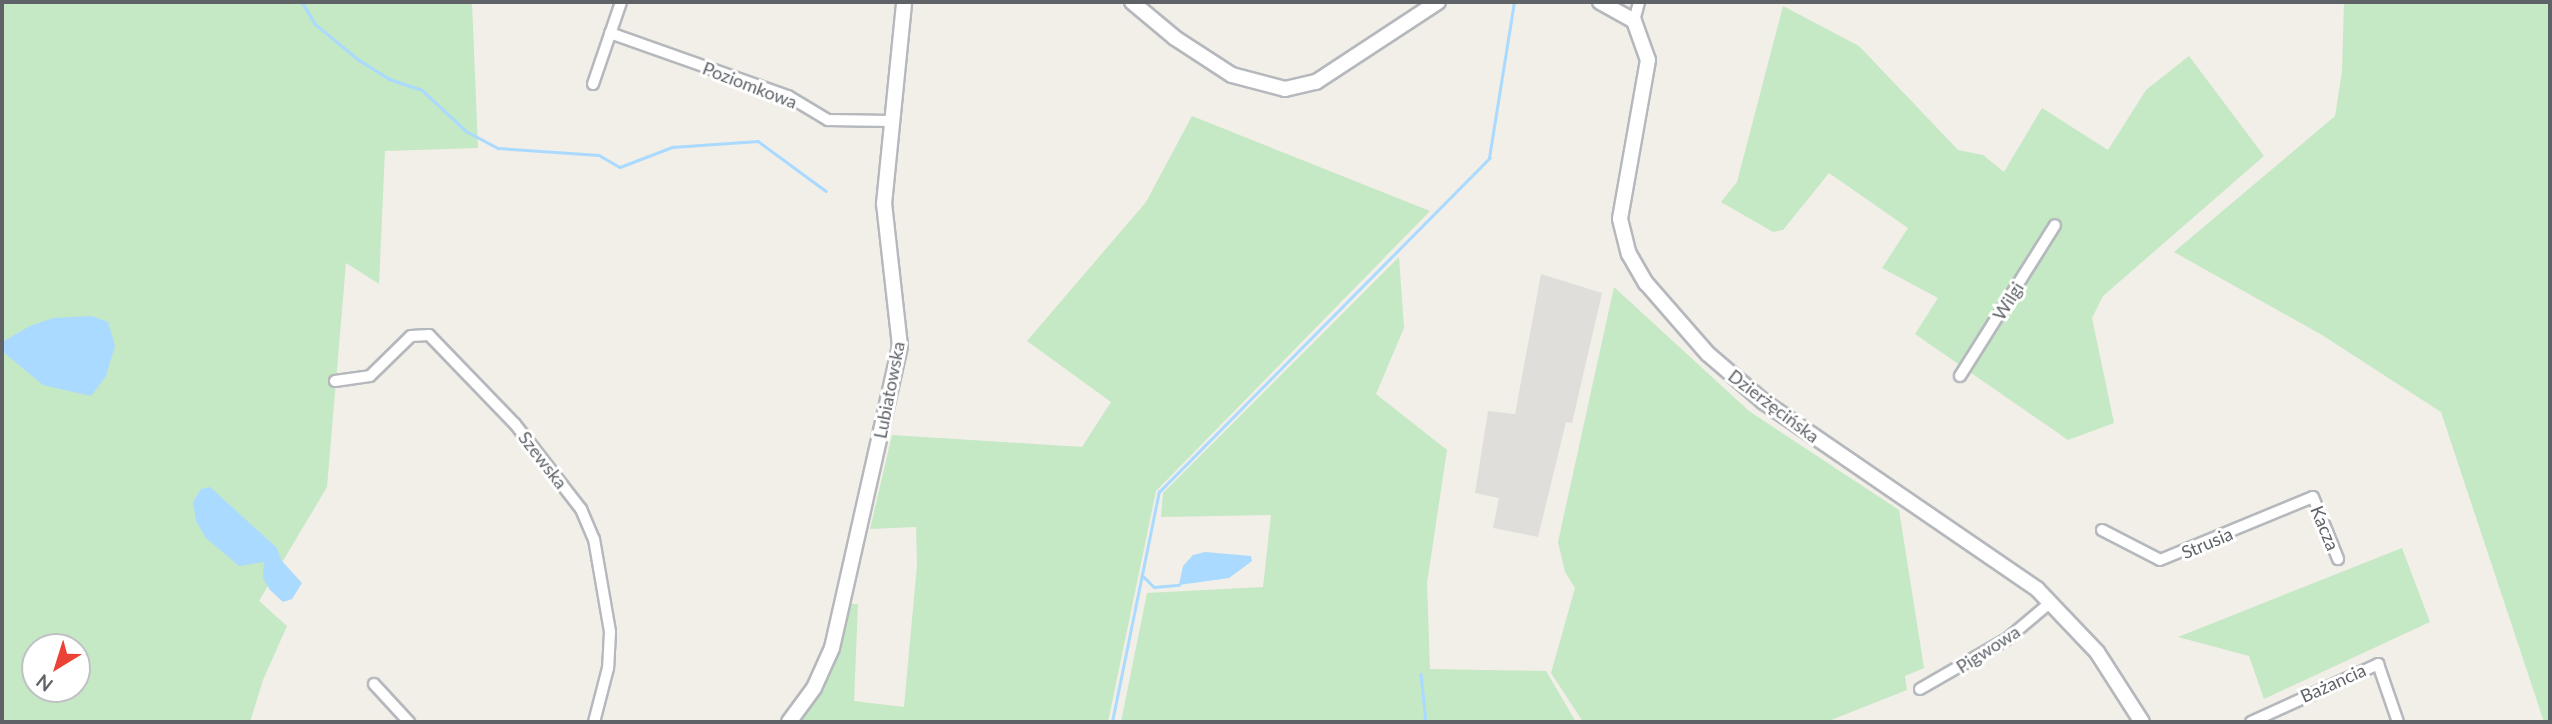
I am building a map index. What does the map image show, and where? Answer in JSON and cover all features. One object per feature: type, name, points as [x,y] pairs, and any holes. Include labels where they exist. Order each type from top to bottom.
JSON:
[{"type":"street","points":[[593,84],[621,2]]},
{"type":"street","name":"Lubiatowska","points":[[789,722],[820,677],[834,639],[898,354],[901,327],[884,204],[904,2]]},
{"type":"street","points":[[1132,2],[1175,38],[1232,75],[1285,89],[1316,82],[1438,2]]},
{"type":"street","points":[[1600,2],[1634,21],[1639,2]]},
{"type":"street","name":"Dzierżęcińska","points":[[1634,21],[1648,60],[1620,219],[1629,254],[1646,283],[1708,354],[1764,402],[2019,576],[2051,603],[2097,652],[2142,722]]},
{"type":"street","name":"Poziomkowa","points":[[610,33],[788,96],[828,120],[891,121]]},
{"type":"street","name":"Wilgi","points":[[1960,376],[2055,225]]},
{"type":"street","name":"Szewska","points":[[335,382],[370,376],[411,336],[429,335],[515,424],[574,500],[590,526],[610,632],[608,668],[593,722]]},
{"type":"street","name":"Strusia","points":[[2102,530],[2160,560],[2313,497]]},
{"type":"street","name":"Kacza","points":[[2313,497],[2338,559]]},
{"type":"street","name":"Pigwowa","points":[[1920,689],[2007,639],[2051,603]]},
{"type":"street","name":"Bażancia","points":[[2251,722],[2378,664],[2398,722]]},
{"type":"street","points":[[374,684],[409,722]]},
{"type":"shaded area","points":[[1541,274],[1602,293],[1572,423],[1566,422],[1538,537],[1493,528],[1499,498],[1475,493],[1488,411],[1515,414]]},
{"type":"green space","points":[[2,2],[472,2],[478,148],[385,151],[379,284],[346,263],[327,487],[259,601],[287,626],[263,680],[250,722],[2,722]]},
{"type":"green space","points":[[2344,2],[2550,2],[2550,722],[2544,722],[2441,412],[2322,335],[2174,252],[2335,116],[2342,72]]},
{"type":"green space","points":[[1783,6],[1859,46],[1958,150],[1983,155],[2004,172],[2042,108],[2108,150],[2146,90],[2189,56],[2264,156],[2103,296],[2092,318],[2114,423],[2068,440],[1915,334],[1938,298],[1882,268],[1908,228],[1829,173],[1783,230],[1773,232],[1721,202],[1737,182]]},
{"type":"green space","points":[[1192,116],[1430,211],[1156,491],[1108,722],[799,722],[831,668],[849,604],[858,604],[854,701],[904,707],[917,565],[916,527],[870,529],[892,435],[1082,447],[1111,402],[1027,341],[1146,202]]},
{"type":"green space","points":[[1399,257],[1404,328],[1376,394],[1447,450],[1427,583],[1430,669],[1546,671],[1576,722],[1121,722],[1147,593],[1263,587],[1271,515],[1161,517],[1163,493]]},
{"type":"green space","points":[[1614,287],[1749,411],[1899,510],[1924,668],[1905,676],[1907,690],[1826,722],[1583,722],[1551,673],[1575,588],[1565,572],[1558,542]]},
{"type":"green space","points":[[2402,548],[2430,622],[2264,699],[2249,656],[2178,637]]},
{"type":"water","points":[[92,316],[108,322],[115,346],[106,376],[91,396],[43,385],[2,351],[4,341],[30,326],[53,318]]},
{"type":"water","points":[[210,487],[277,548],[281,560],[302,583],[292,599],[283,602],[270,590],[263,578],[264,562],[239,566],[206,538],[196,521],[193,502],[201,489]]},
{"type":"water","points":[[1205,552],[1251,556],[1252,561],[1229,578],[1179,585],[1183,566],[1193,555]]},
{"type":"waterway","points":[[302,2],[315,24],[359,60],[389,79],[422,90],[466,131],[498,148],[599,155],[620,167],[672,147],[758,141],[826,191]]},
{"type":"waterway","points":[[1112,722],[1159,492],[1489,158],[1514,2]]},
{"type":"waterway","points":[[1142,575],[1154,587],[1179,585]]},
{"type":"waterway","points":[[1421,674],[1426,722]]}]
